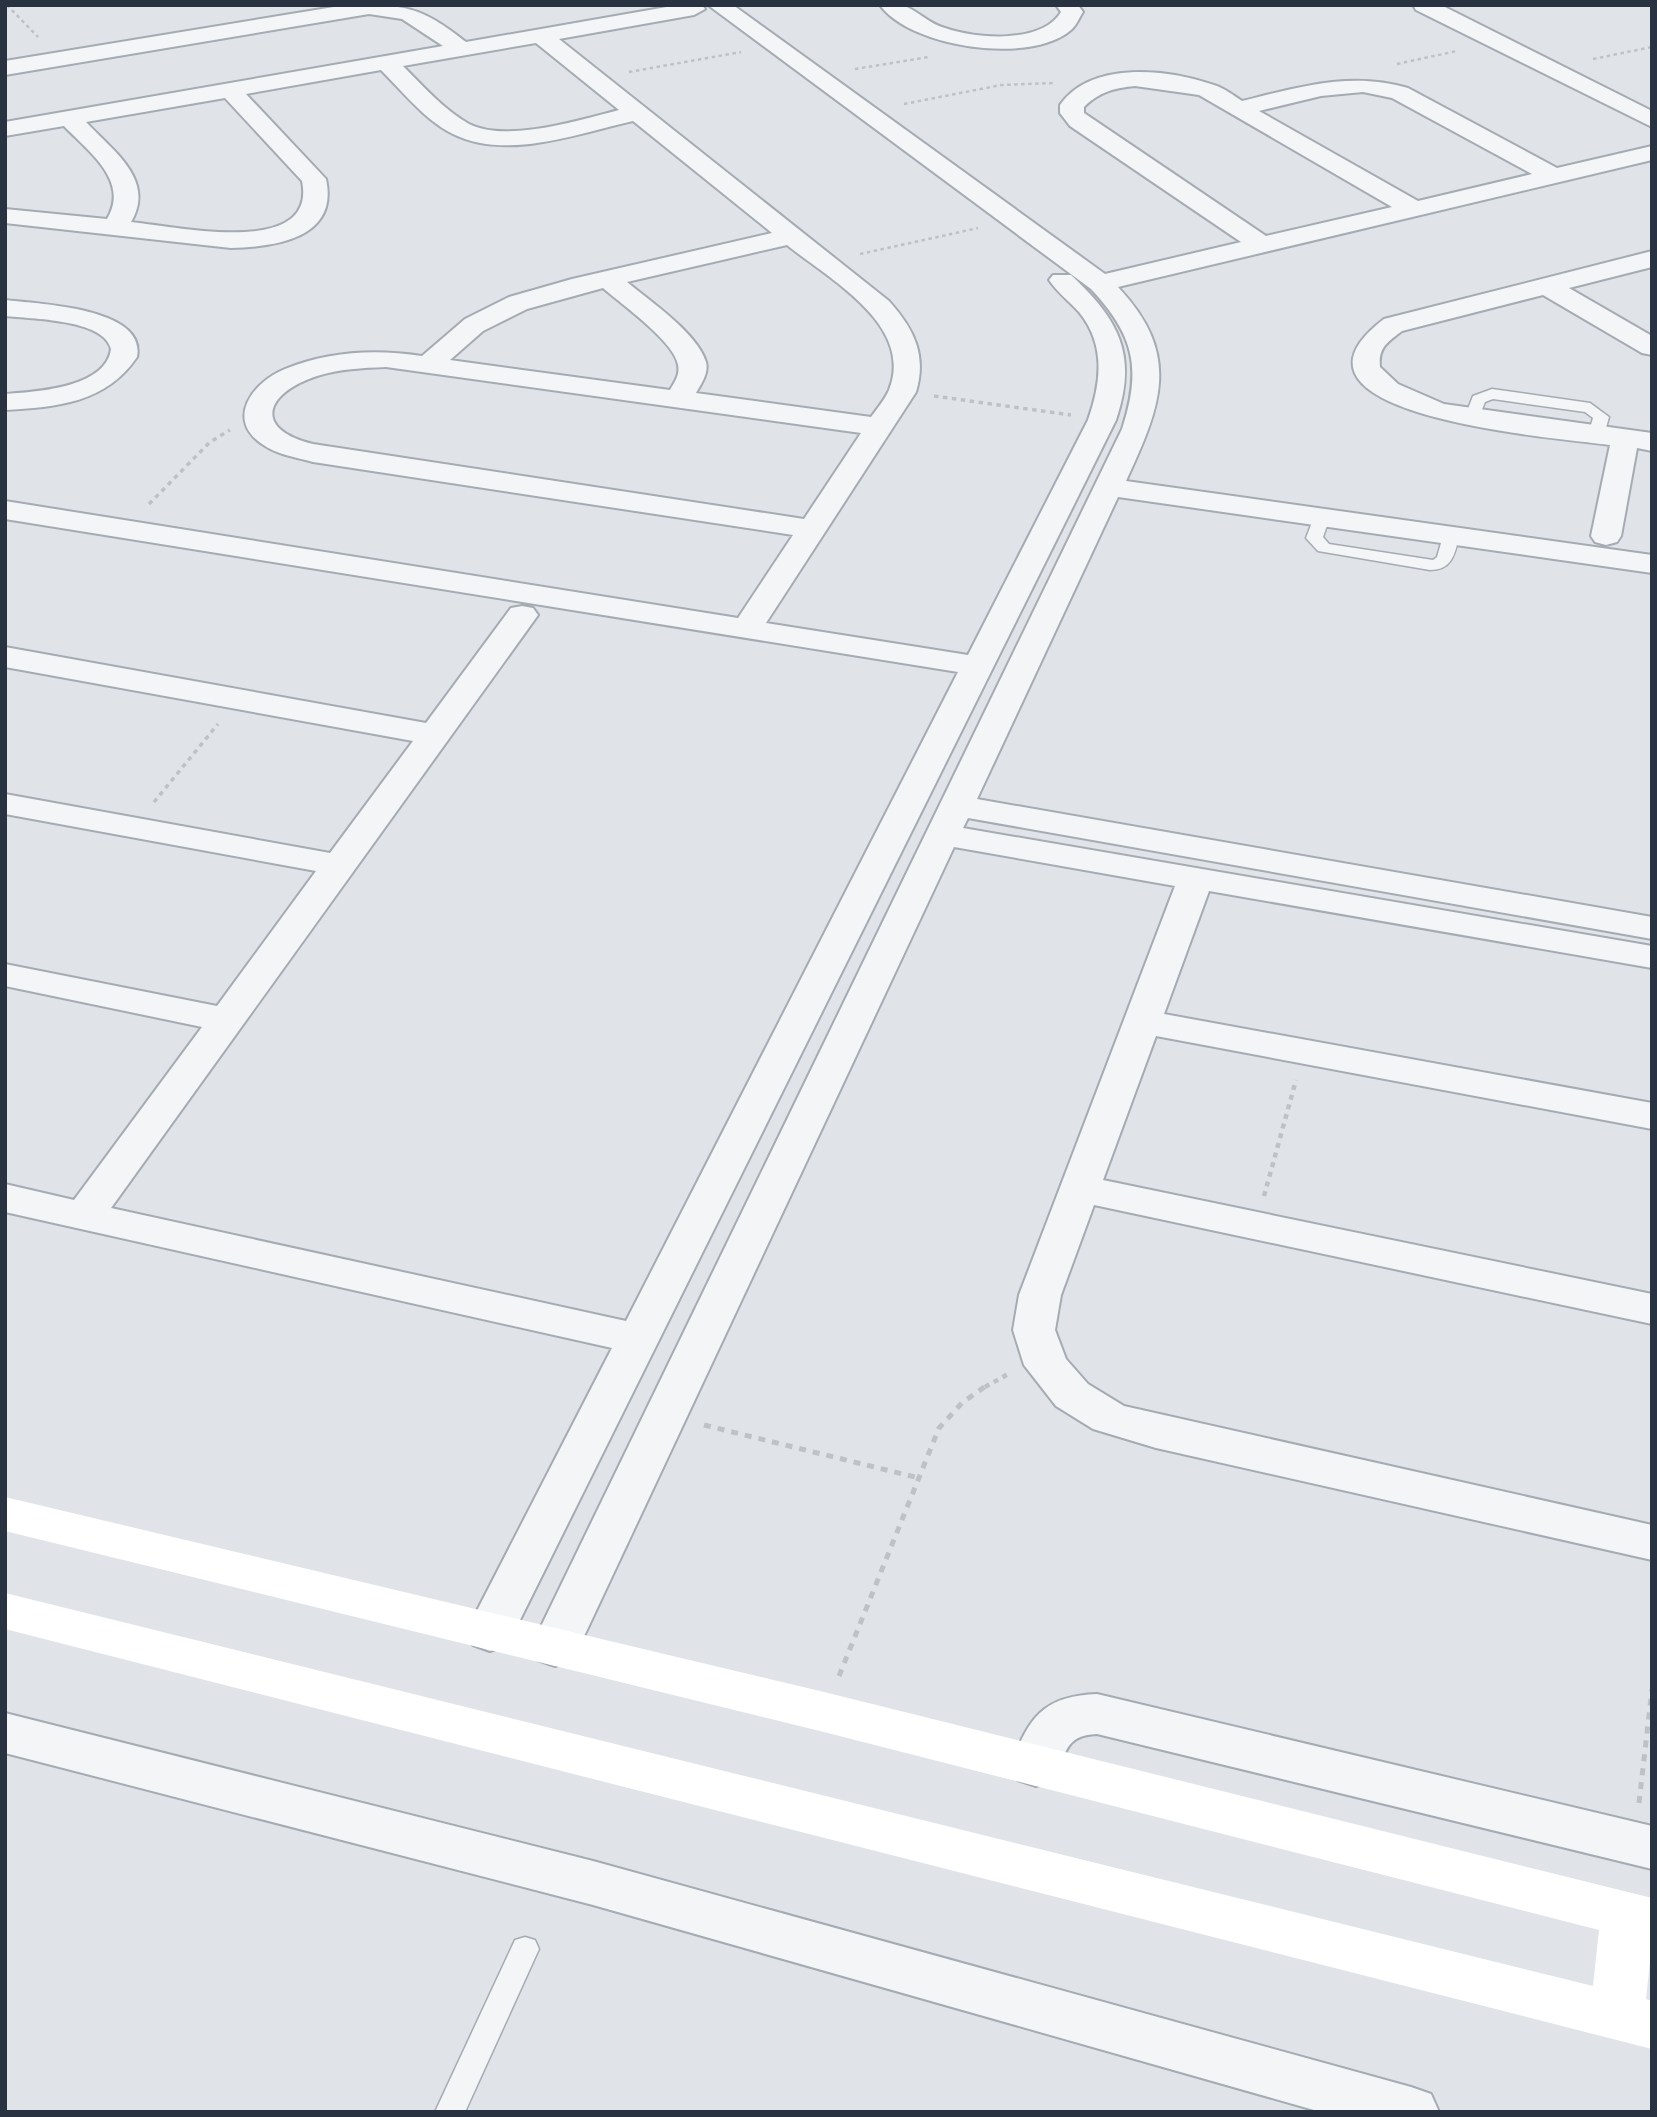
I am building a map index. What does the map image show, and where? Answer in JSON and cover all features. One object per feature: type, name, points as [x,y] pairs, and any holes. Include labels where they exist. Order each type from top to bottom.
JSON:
[{"type":"street","points":[[891,5],[935,33],[978,41],[1025,39],[1045,35],[1070,21],[1072,12],[1068,5]]},
{"type":"street","points":[[1424,5],[1652,120]]},
{"type":"street","points":[[490,1632],[1102,420],[1111,398],[1115,376],[1110,344],[1095,314],[1058,277],[750,51],[700,7]]},
{"type":"street","points":[[5,129],[700,7],[816,76],[1100,283],[1133,321],[1148,363],[1149,384],[1145,406],[555,1647]]},
{"type":"street","points":[[5,68],[369,8],[398,10],[420,16],[462,50]]},
{"type":"street","points":[[541,36],[880,307],[900,331],[909,356],[908,374],[902,392],[746,629]]},
{"type":"street","points":[[386,63],[456,125],[477,134],[527,135],[638,113]]},
{"type":"street","points":[[1262,245],[1078,121],[1072,113],[1072,105],[1089,90],[1125,82],[1168,81],[1207,90],[1414,209]]},
{"type":"street","points":[[1241,108],[1344,86],[1368,85],[1400,93],[1555,176]]},
{"type":"street","points":[[5,216],[247,240],[293,230],[311,215],[318,196],[314,179],[230,90]]},
{"type":"street","points":[[70,118],[123,176],[128,185],[127,206],[114,228]]},
{"type":"street","points":[[1100,283],[1652,153]]},
{"type":"street","points":[[429,364],[456,337],[495,313],[544,294],[792,236]]},
{"type":"street","points":[[1606,536],[1639,440],[1472,419],[1410,403],[1371,377],[1364,362],[1365,348],[1375,335],[1393,325],[1652,259]]},
{"type":"street","points":[[608,279],[687,350],[692,374],[679,399]]},
{"type":"street","points":[[1545,285],[1652,347]]},
{"type":"street","points":[[5,308],[94,322],[111,330],[122,340],[125,352],[120,364],[86,387],[60,395],[5,402]]},
{"type":"street","points":[[812,529],[313,453],[285,446],[265,434],[256,419],[258,404],[270,388],[292,376],[320,366],[386,359],[879,427]]},
{"type":"street","points":[[1113,476],[1322,517],[1652,565]]},
{"type":"street","points":[[1113,476],[1652,543]]},
{"type":"street","points":[[5,510],[124,529],[167,547],[522,615],[973,677]]},
{"type":"street","points":[[5,531],[167,547],[746,629],[973,677]]},
{"type":"street","points":[[84,1215],[522,615]]},
{"type":"street","points":[[5,657],[435,735]]},
{"type":"street","points":[[5,804],[340,865]]},
{"type":"street","points":[[949,820],[1196,878],[1652,957]]},
{"type":"street","points":[[949,820],[1652,928]]},
{"type":"street","points":[[1196,878],[1040,1295],[1034,1330],[1045,1365],[1072,1395],[1100,1412],[1156,1432],[1652,1543]]},
{"type":"street","points":[[5,975],[227,1020]]},
{"type":"street","points":[[1142,1022],[1652,1116]]},
{"type":"street","points":[[1080,1189],[1652,1309]]},
{"type":"street","points":[[5,1198],[638,1339]]},
{"type":"street","points":[[5,1514],[824,1712],[1639,1918],[1635,2020],[5,1611]]},
{"type":"street","points":[[1036,1766],[1045,1738],[1053,1726],[1065,1718],[1097,1714],[1643,1846]]},
{"type":"street","points":[[5,1733],[593,1883],[1411,2112]]},
{"type":"lane","points":[[450,2112],[526,1949]]},
{"type":"path","points":[[7,5],[59,59]]},
{"type":"path","points":[[816,76],[943,54],[978,41]]},
{"type":"path","points":[[1368,85],[1370,72],[1378,68],[1499,43]]},
{"type":"path","points":[[1551,68],[1652,47]]},
{"type":"path","points":[[594,78],[750,51]]},
{"type":"path","points":[[865,112],[1023,82],[1070,85],[1089,90]]},
{"type":"path","points":[[823,261],[989,226]]},
{"type":"path","points":[[902,392],[1102,420]]},
{"type":"path","points":[[124,529],[210,442],[256,419]]},
{"type":"path","points":[[133,828],[238,699]]},
{"type":"path","points":[[1256,1226],[1304,1052]]},
{"type":"path","points":[[824,1712],[939,1428],[957,1405],[982,1386],[1002,1377],[1045,1365]]},
{"type":"path","points":[[666,1415],[919,1478]]},
{"type":"path","points":[[1643,1846],[1652,1689]]}]
